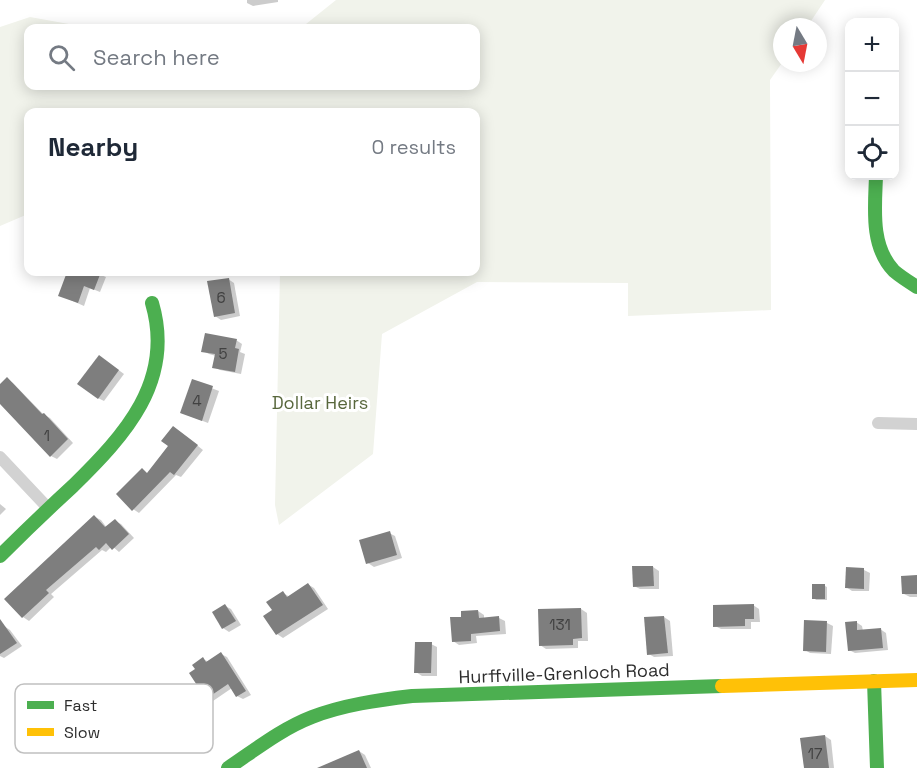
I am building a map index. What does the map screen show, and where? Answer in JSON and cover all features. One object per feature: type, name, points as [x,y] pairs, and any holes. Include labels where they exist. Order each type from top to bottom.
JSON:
[{"type":"main road","points":[[876,180],[878,245],[897,274],[917,287]]},
{"type":"main road","points":[[0,556],[109,449],[130,422],[152,380],[158,354],[158,323],[152,303]]},
{"type":"main road","name":"Hurffville-Grenloch Road","points":[[228,768],[309,718],[366,702],[412,696],[917,680]]},
{"type":"main road","points":[[874,681],[877,768]]},
{"type":"street","points":[[878,423],[917,423]]},
{"type":"street","points":[[0,457],[49,509]]},
{"type":"green space","name":"Dollar Heirs","points":[[336,0],[825,0],[813,18],[773,18],[773,72],[776,72],[770,80],[771,310],[628,316],[628,283],[477,282],[382,334],[373,454],[279,525],[275,505],[280,276],[480,276],[480,108],[24,108],[24,216],[0,226],[0,27],[30,17],[69,24],[24,24],[24,90],[480,90],[480,24],[306,24]]},
{"type":"building","points":[[66,276],[99,276],[94,290],[84,286],[78,303],[58,296]]},
{"type":"building","points":[[229,278],[235,313],[214,317],[207,281]]},
{"type":"building","points":[[205,333],[237,339],[235,348],[239,349],[235,372],[212,368],[215,354],[201,352]]},
{"type":"building","points":[[99,355],[119,370],[98,399],[77,384]]},
{"type":"building","points":[[7,377],[68,439],[50,457],[0,404],[0,384]]},
{"type":"building","points":[[192,379],[213,386],[202,421],[180,413]]},
{"type":"building","points":[[173,426],[198,445],[174,475],[170,472],[132,511],[116,494],[142,468],[147,473],[168,446],[161,441]]},
{"type":"building","points":[[94,515],[105,527],[115,519],[129,534],[112,550],[106,543],[99,550],[96,547],[46,590],[49,593],[22,618],[4,599]]},
{"type":"building","points":[[390,531],[397,555],[366,564],[359,540]]},
{"type":"building","points":[[632,566],[653,566],[654,586],[633,587]]},
{"type":"building","points":[[846,567],[864,568],[864,589],[845,588]]},
{"type":"building","points":[[917,575],[917,594],[902,594],[901,576]]},
{"type":"building","points":[[308,583],[323,605],[276,635],[263,616],[272,610],[266,602],[283,591],[287,597]]},
{"type":"building","points":[[812,584],[825,584],[825,599],[812,599]]},
{"type":"building","points":[[225,604],[236,621],[222,629],[212,612]]},
{"type":"building","points":[[754,604],[754,619],[745,619],[745,626],[713,627],[713,605]]},
{"type":"building","points":[[581,608],[582,638],[573,639],[573,645],[539,646],[538,609]]},
{"type":"building","points":[[478,610],[479,618],[499,616],[500,631],[471,634],[471,641],[452,642],[450,617],[461,617],[461,611]]},
{"type":"building","points":[[664,616],[668,653],[647,655],[644,617]]},
{"type":"building","points":[[0,619],[17,643],[0,654]]},
{"type":"building","points":[[804,620],[827,621],[826,652],[803,651]]},
{"type":"building","points":[[857,621],[857,630],[881,628],[883,648],[848,651],[845,622]]},
{"type":"building","points":[[415,642],[432,642],[431,673],[414,673]]},
{"type":"building","points":[[221,652],[246,691],[236,697],[228,684],[213,694],[213,684],[196,684],[189,673],[195,669],[192,665],[203,657],[206,662]]},
{"type":"building","points":[[825,735],[829,768],[804,768],[800,738]]},
{"type":"building","points":[[359,750],[367,768],[317,768]]},
{"type":"traffic: fast","points":[[876,180],[876,226],[881,250],[894,271],[917,287]]},
{"type":"traffic: fast","points":[[0,556],[111,447],[141,405],[151,382],[157,357],[157,331],[152,303]]},
{"type":"traffic: fast","points":[[874,681],[877,768]]},
{"type":"traffic: fast","points":[[228,768],[268,740],[301,722],[336,709],[374,701],[412,696],[722,686]]},
{"type":"traffic: slow","points":[[722,686],[917,680]]}]
